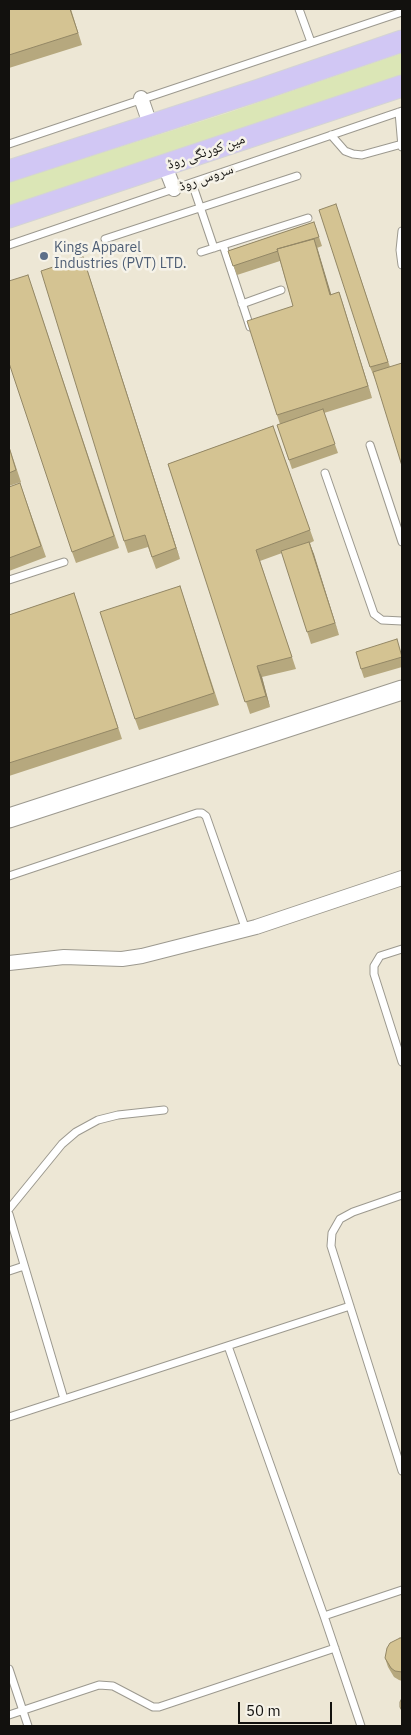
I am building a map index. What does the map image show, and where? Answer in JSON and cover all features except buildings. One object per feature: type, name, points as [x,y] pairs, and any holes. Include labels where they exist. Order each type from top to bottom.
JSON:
[{"type":"main road","points":[[9,170],[259,90],[402,41]]},
{"type":"main road","name":"مین کورنگی روڈ","points":[[9,217],[402,86]]},
{"type":"street","points":[[141,98],[150,124]]},
{"type":"street","points":[[166,166],[174,189]]},
{"type":"street","points":[[9,818],[402,690]]},
{"type":"street","points":[[9,963],[64,957],[122,959],[135,957],[246,930],[402,878]]},
{"type":"lane","points":[[299,9],[311,42]]},
{"type":"lane","points":[[9,144],[141,98],[402,12]]},
{"type":"lane","points":[[331,135],[345,151],[353,154],[362,154],[402,145],[401,112]]},
{"type":"lane","name":"سروس روڈ","points":[[9,245],[401,112]]},
{"type":"lane","points":[[105,239],[298,176]]},
{"type":"lane","points":[[192,184],[214,248]]},
{"type":"lane","points":[[201,252],[308,218]]},
{"type":"lane","points":[[402,232],[400,250],[402,265]]},
{"type":"lane","points":[[223,245],[250,328]]},
{"type":"lane","points":[[242,304],[281,290]]},
{"type":"lane","points":[[370,445],[402,542]]},
{"type":"lane","points":[[325,473],[374,614],[382,620],[402,621]]},
{"type":"lane","points":[[9,580],[64,562]]},
{"type":"lane","points":[[9,876],[197,813],[202,813],[206,816],[246,930]]},
{"type":"lane","points":[[402,949],[380,956],[374,966],[374,974],[402,1062]]},
{"type":"lane","points":[[9,1208],[62,1144],[76,1132],[98,1120],[118,1114],[164,1110]]},
{"type":"lane","points":[[402,1195],[353,1212],[340,1219],[332,1233],[331,1246],[402,1471]]},
{"type":"lane","points":[[9,1214],[64,1400]]},
{"type":"lane","points":[[9,1271],[24,1266]]},
{"type":"lane","points":[[9,1417],[350,1306]]},
{"type":"lane","points":[[228,1346],[361,1726]]},
{"type":"lane","points":[[324,1616],[402,1590]]},
{"type":"lane","points":[[9,1715],[106,1684],[153,1707],[159,1707],[335,1648]]},
{"type":"lane","points":[[9,1669],[28,1726]]},
{"type":"shaded area","points":[[9,9],[402,9],[402,1726],[9,1726]]},
{"type":"green space","points":[[402,53],[402,76],[9,206],[9,182],[227,113]]},
{"type":"place","name":"Kings Apparel Industries (PVT) LTD.","points":[[44,256]]}]
